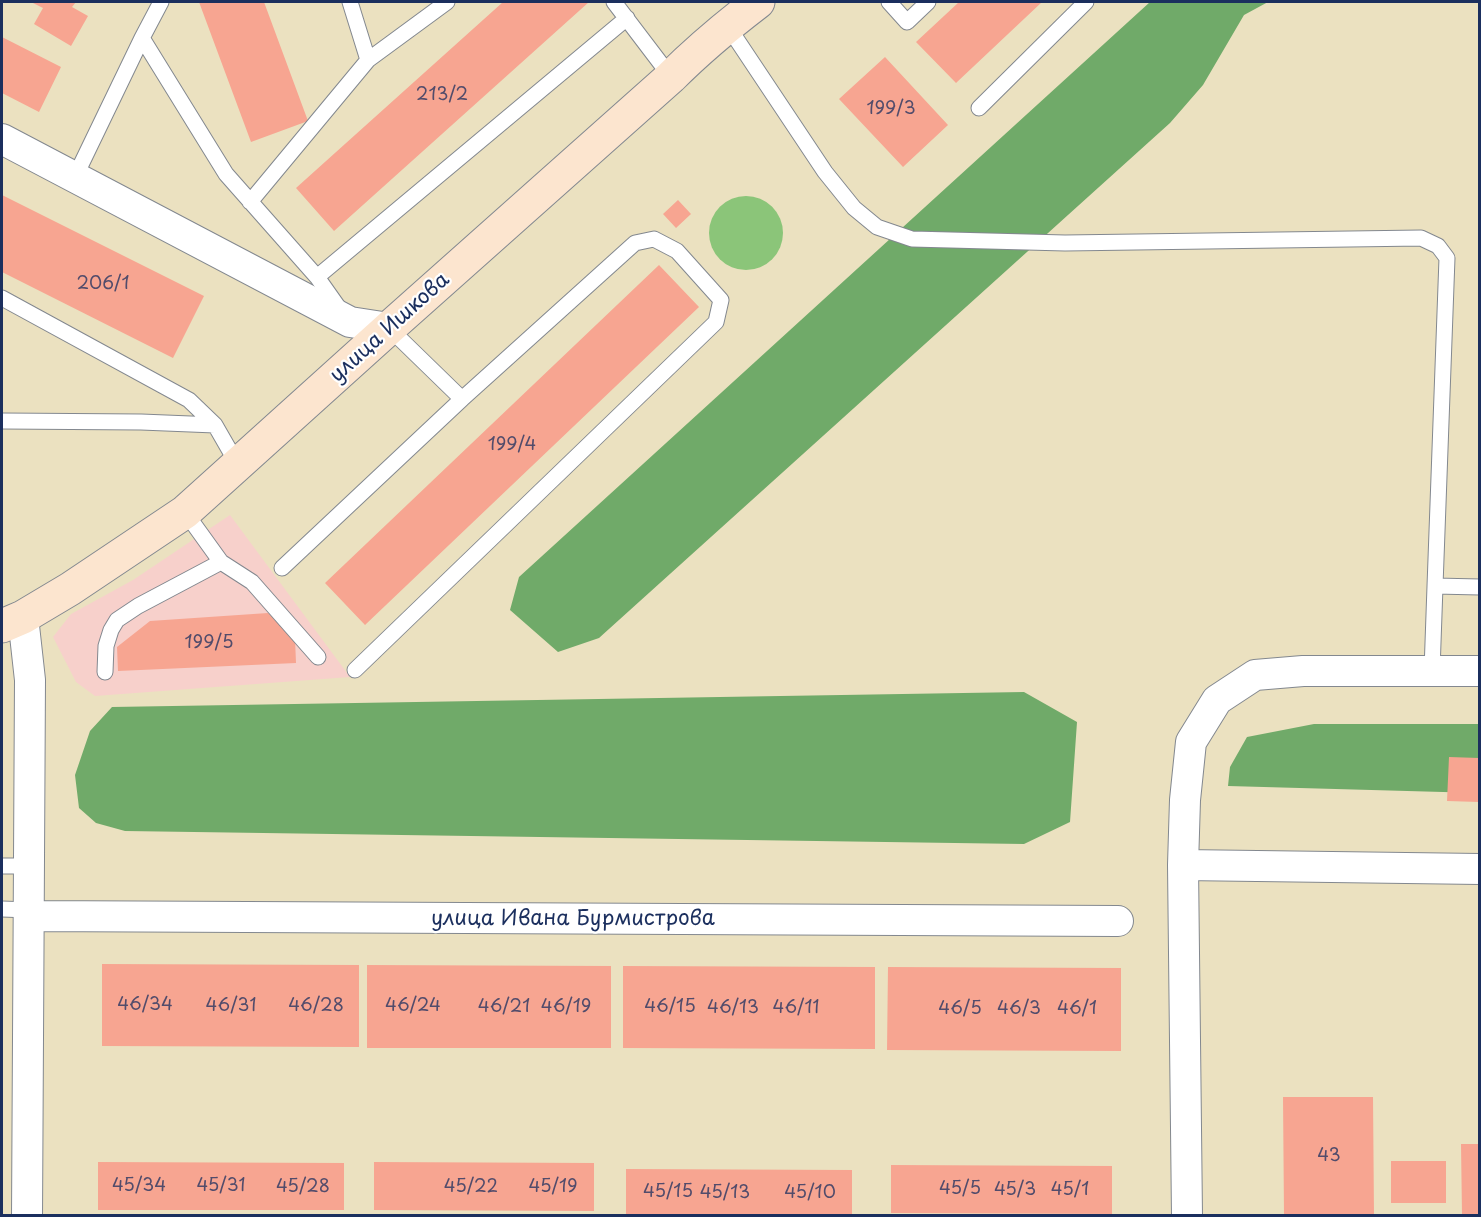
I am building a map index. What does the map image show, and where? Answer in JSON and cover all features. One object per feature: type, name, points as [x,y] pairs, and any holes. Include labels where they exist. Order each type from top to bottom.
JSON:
[{"type":"street","name":"улица Ишкова","points":[[12,622],[70,589],[185,512],[671,77],[692,57],[724,13],[758,2]]},
{"type":"street","points":[[2,139],[350,322],[389,328]]},
{"type":"street","points":[[12,622],[30,680],[15,866],[20,912],[27,1215]]},
{"type":"street","points":[[1187,1215],[1183,864],[1185,800],[1191,742],[1217,700],[1255,675],[1303,671],[1479,670]]},
{"type":"street","points":[[1183,864],[1479,869]]},
{"type":"street","name":"улица Ивана Бурмистрова","points":[[20,912],[1118,921]]},
{"type":"lane","points":[[75,177],[161,2]]},
{"type":"lane","points":[[350,2],[368,60]]},
{"type":"lane","points":[[250,202],[368,60],[447,2]]},
{"type":"lane","points":[[614,2],[671,77]]},
{"type":"lane","points":[[889,2],[907,22],[928,2]]},
{"type":"lane","points":[[979,108],[1086,2]]},
{"type":"lane","points":[[724,13],[825,172],[854,208],[877,227],[912,239],[1065,243],[1421,238],[1438,246],[1447,258],[1432,671]]},
{"type":"lane","points":[[317,277],[627,18]]},
{"type":"lane","points":[[142,39],[226,174],[317,277],[350,322]]},
{"type":"lane","points":[[282,568],[462,399],[635,243],[654,239],[676,251],[721,300],[716,322],[356,670]]},
{"type":"lane","points":[[2,298],[189,400],[215,425],[238,465]]},
{"type":"lane","points":[[389,328],[462,399]]},
{"type":"lane","points":[[2,421],[215,425]]},
{"type":"lane","points":[[185,512],[221,562],[252,582],[318,657]]},
{"type":"lane","points":[[105,672],[105,646],[117,620],[138,606],[221,562]]},
{"type":"lane","points":[[1435,586],[1479,587]]},
{"type":"shaded area","points":[[230,515],[350,677],[95,696],[76,682],[53,637],[71,614],[133,580]]},
{"type":"green space","points":[[1150,2],[1268,2],[1244,15],[1203,85],[1170,123],[599,638],[558,652],[510,610],[519,577]]},
{"type":"green space","points":[[746,196],[760,199],[772,207],[780,219],[783,233],[780,247],[772,259],[760,267],[746,270],[732,267],[720,259],[712,247],[709,233],[712,219],[720,207],[732,199]]},
{"type":"green space","points":[[1024,692],[1077,722],[1070,822],[1024,844],[125,831],[96,823],[79,808],[75,775],[90,731],[112,707]]},
{"type":"green space","points":[[1314,724],[1479,724],[1479,793],[1228,786],[1230,767],[1247,737]]},
{"type":"building","points":[[31,2],[76,2],[72,7],[88,16],[71,46],[34,24],[43,8]]},
{"type":"building","points":[[199,2],[264,2],[308,121],[251,142]]},
{"type":"building","points":[[503,2],[589,2],[334,231],[296,188]]},
{"type":"building","points":[[959,2],[1042,2],[956,83],[916,42]]},
{"type":"building","points":[[2,37],[61,67],[39,112],[2,93]]},
{"type":"building","points":[[885,57],[948,125],[903,167],[839,99]]},
{"type":"building","points":[[2,195],[204,296],[173,358],[2,272]]},
{"type":"building","points":[[678,200],[691,214],[676,228],[663,214]]},
{"type":"building","points":[[659,265],[699,307],[365,625],[325,583]]},
{"type":"building","points":[[268,613],[295,639],[296,663],[118,671],[117,647],[150,621]]},
{"type":"building","points":[[1449,757],[1479,758],[1479,802],[1447,801]]},
{"type":"building","points":[[102,964],[359,965],[359,1047],[102,1046]]},
{"type":"building","points":[[367,965],[611,966],[611,1048],[367,1048]]},
{"type":"building","points":[[623,966],[875,967],[875,1049],[623,1048]]},
{"type":"building","points":[[888,967],[1121,968],[1121,1051],[887,1050]]},
{"type":"building","points":[[1283,1097],[1373,1097],[1374,1215],[1284,1215]]},
{"type":"building","points":[[1461,1144],[1479,1144],[1479,1215],[1462,1215]]},
{"type":"building","points":[[1391,1161],[1446,1161],[1446,1203],[1391,1203]]},
{"type":"building","points":[[98,1162],[344,1163],[344,1210],[98,1210]]},
{"type":"building","points":[[374,1162],[594,1163],[594,1211],[374,1210]]},
{"type":"building","points":[[891,1165],[1112,1166],[1112,1214],[891,1213]]},
{"type":"building","points":[[626,1169],[852,1170],[852,1215],[626,1215]]}]
